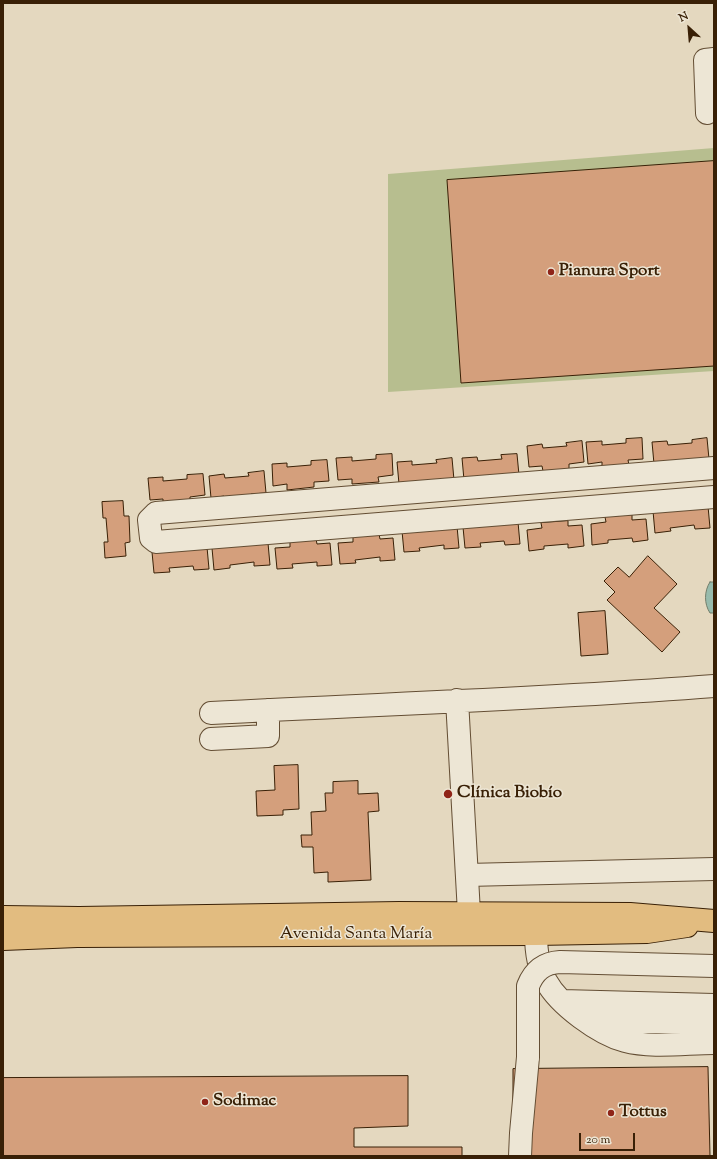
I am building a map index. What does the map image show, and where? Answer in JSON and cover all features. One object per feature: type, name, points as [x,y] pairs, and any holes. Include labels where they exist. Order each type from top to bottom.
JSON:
[{"type":"main road","name":"Avenida Santa María","points":[[3,918],[469,913],[630,914],[711,921]]},
{"type":"main road","name":"Avenida Santa María","points":[[3,939],[85,936],[536,934],[647,932],[711,921]]},
{"type":"lane","points":[[707,113],[705,60],[714,59]]},
{"type":"lane","points":[[714,468],[156,513],[149,520],[151,538],[156,542],[714,497]]},
{"type":"lane","points":[[651,474],[653,502]]},
{"type":"lane","points":[[518,484],[520,513]]},
{"type":"lane","points":[[396,494],[398,522]]},
{"type":"lane","points":[[273,504],[274,533]]},
{"type":"lane","points":[[211,713],[457,700],[552,697],[714,686]]},
{"type":"lane","points":[[457,700],[469,913]]},
{"type":"lane","points":[[211,739],[268,736],[268,710]]},
{"type":"lane","points":[[467,875],[714,869]]},
{"type":"lane","points":[[536,934],[536,948],[541,971],[552,990],[562,1001],[588,1021],[613,1037],[639,1043],[714,1043]]},
{"type":"lane","points":[[520,1156],[528,1057],[528,986],[531,978],[544,966],[560,962],[714,966]]},
{"type":"lane","points":[[562,1001],[714,1005]]},
{"type":"lane","points":[[588,1021],[714,1023]]},
{"type":"shaded area","name":"Pianura Sport","points":[[714,148],[714,371],[388,392],[388,174]]},
{"type":"shaded area","points":[[710,582],[714,582],[714,613],[710,613],[706,602],[706,593]]},
{"type":"building","name":"Pianura Sport","points":[[714,161],[714,366],[461,383],[447,180]]},
{"type":"building","points":[[642,438],[643,459],[628,460],[629,465],[602,468],[602,462],[588,464],[586,442],[602,441],[602,445],[626,443],[626,439]]},
{"type":"building","points":[[707,438],[709,459],[654,464],[652,442],[667,441],[668,445],[692,443],[692,440]]},
{"type":"building","points":[[582,441],[584,462],[569,464],[569,469],[543,471],[542,466],[529,467],[527,446],[542,444],[543,448],[567,446],[566,443]]},
{"type":"building","points":[[392,454],[393,475],[378,477],[379,482],[352,484],[352,479],[338,480],[336,458],[352,457],[352,461],[376,459],[376,455]]},
{"type":"building","points":[[517,454],[519,475],[464,480],[462,458],[477,457],[478,461],[502,459],[501,455]]},
{"type":"building","points":[[452,458],[454,480],[399,484],[397,462],[412,461],[412,465],[437,463],[436,460]]},
{"type":"building","points":[[327,460],[329,481],[314,482],[314,487],[287,490],[287,484],[273,486],[272,464],[287,463],[287,467],[311,465],[311,461]]},
{"type":"building","points":[[264,471],[266,493],[251,494],[251,499],[225,501],[224,496],[211,498],[209,476],[224,474],[225,478],[249,476],[248,473]]},
{"type":"building","points":[[203,474],[205,495],[190,497],[190,501],[163,504],[163,499],[150,500],[148,478],[163,477],[163,481],[187,479],[187,475]]},
{"type":"building","points":[[123,501],[124,516],[129,516],[130,542],[125,543],[126,556],[105,558],[104,542],[108,542],[106,518],[103,518],[102,502]]},
{"type":"building","points":[[708,506],[710,528],[695,529],[694,525],[670,528],[671,531],[655,533],[653,511]]},
{"type":"building","points":[[632,515],[632,520],[646,519],[648,540],[633,542],[632,538],[608,540],[608,543],[592,545],[591,524],[606,522],[605,517]]},
{"type":"building","points":[[568,521],[568,526],[582,525],[584,546],[568,548],[568,544],[544,546],[544,549],[529,551],[527,530],[542,528],[541,523]]},
{"type":"building","points":[[518,522],[520,544],[505,545],[504,541],[480,543],[481,547],[465,548],[463,527]]},
{"type":"building","points":[[457,526],[459,548],[444,549],[444,545],[419,548],[420,551],[404,552],[402,531]]},
{"type":"building","points":[[379,534],[380,539],[393,538],[395,560],[380,561],[380,557],[355,560],[356,563],[340,564],[338,543],[353,542],[353,537]]},
{"type":"building","points":[[316,539],[317,544],[330,543],[332,565],[317,566],[317,562],[292,564],[293,568],[277,569],[275,548],[290,547],[290,541]]},
{"type":"building","points":[[268,543],[270,565],[254,566],[254,562],[230,565],[230,568],[214,570],[212,548]]},
{"type":"building","points":[[207,547],[209,569],[194,570],[193,566],[169,568],[170,572],[154,573],[152,552]]},
{"type":"building","points":[[648,556],[677,584],[654,608],[680,632],[662,652],[607,600],[615,592],[604,581],[618,567],[629,577]]},
{"type":"building","points":[[605,611],[608,654],[581,656],[578,613]]},
{"type":"building","points":[[298,765],[299,809],[283,810],[283,815],[257,816],[256,791],[275,790],[274,766]]},
{"type":"building","points":[[358,781],[358,794],[378,793],[379,811],[368,812],[371,880],[328,882],[328,872],[314,873],[313,847],[302,847],[301,835],[312,835],[311,812],[326,811],[325,793],[333,793],[333,782]]},
{"type":"building","name":"Tottus","points":[[708,1067],[710,1156],[513,1156],[513,1069]]},
{"type":"building","name":"Sodimac","points":[[408,1076],[408,1126],[354,1128],[354,1147],[462,1147],[462,1156],[3,1156],[3,1078]]},
{"type":"place","name":"Pianura Sport","points":[[551,272]]},
{"type":"place","name":"Clínica Biobío","points":[[448,794]]},
{"type":"place","name":"Sodimac","points":[[205,1102]]},
{"type":"place","name":"Tottus","points":[[611,1113]]}]
